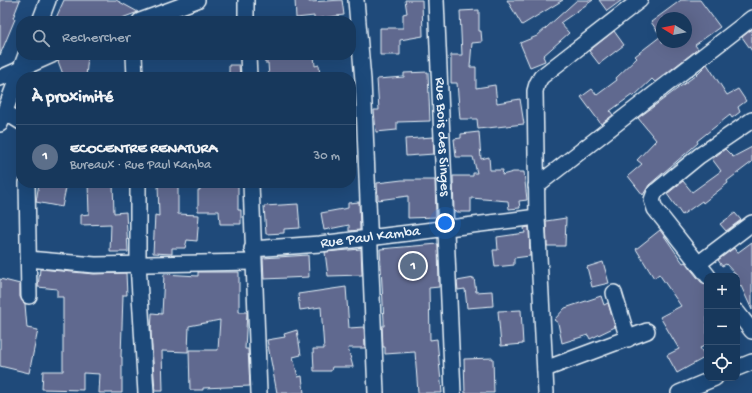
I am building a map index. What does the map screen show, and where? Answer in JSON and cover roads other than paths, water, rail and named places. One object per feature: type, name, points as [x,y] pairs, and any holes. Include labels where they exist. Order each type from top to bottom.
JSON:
[{"type":"street","points":[[42,16],[48,0]]},
{"type":"street","points":[[154,16],[197,0]]},
{"type":"street","points":[[246,0],[246,16]]},
{"type":"street","points":[[356,0],[363,80],[376,393]]},
{"type":"street","name":"Rue Bois des Singes","points":[[436,0],[453,393]]},
{"type":"street","points":[[546,393],[537,217],[535,91],[541,77],[640,0]]},
{"type":"street","points":[[536,186],[752,18]]},
{"type":"street","points":[[134,60],[135,72]]},
{"type":"street","points":[[248,60],[249,72]]},
{"type":"street","points":[[0,78],[24,61]]},
{"type":"street","points":[[20,72],[24,61]]},
{"type":"street","points":[[16,82],[2,118],[16,121]]},
{"type":"street","points":[[706,273],[655,209],[652,200],[655,192],[699,156],[752,120]]},
{"type":"street","points":[[27,188],[29,296]]},
{"type":"street","points":[[138,188],[138,263],[146,393]]},
{"type":"street","points":[[251,188],[252,256],[259,393]]},
{"type":"street","name":"Rue Paul Kamba","points":[[28,259],[95,264],[252,256],[370,237],[537,217]]},
{"type":"street","points":[[698,264],[752,223]]},
{"type":"street","points":[[614,293],[628,339]]},
{"type":"street","points":[[740,316],[752,331]]},
{"type":"street","points":[[545,369],[647,331]]},
{"type":"street","points":[[740,367],[752,362]]},
{"type":"street","points":[[679,393],[708,381]]},
{"type":"place","name":"ECOCENTRE RENATURA","points":[[413,266]]}]
